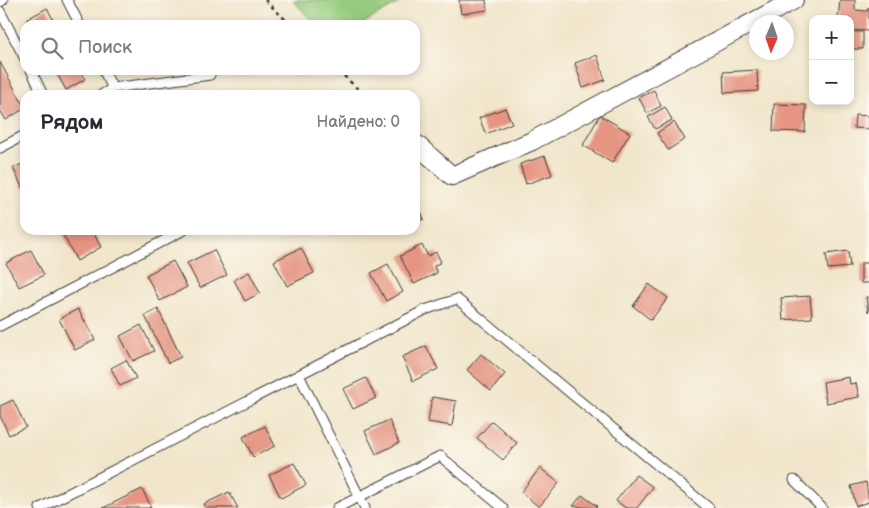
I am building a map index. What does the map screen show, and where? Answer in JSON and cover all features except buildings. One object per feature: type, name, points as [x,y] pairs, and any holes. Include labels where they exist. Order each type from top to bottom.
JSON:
[{"type":"street","points":[[420,147],[452,176],[532,141],[794,0]]},
{"type":"lane","points":[[67,0],[77,20]]},
{"type":"lane","points":[[0,11],[20,49]]},
{"type":"lane","points":[[33,75],[41,90]]},
{"type":"lane","points":[[106,75],[113,88]]},
{"type":"lane","points":[[110,90],[210,75]]},
{"type":"lane","points":[[0,148],[20,138]]},
{"type":"lane","points":[[0,326],[174,235]]},
{"type":"lane","points":[[40,508],[425,310],[458,300],[709,508]]},
{"type":"lane","points":[[299,375],[365,508]]},
{"type":"lane","points":[[337,508],[440,456],[503,508]]},
{"type":"lane","points":[[794,480],[822,508]]},
{"type":"path","points":[[265,0],[286,20]]},
{"type":"path","points":[[343,75],[359,90]]},
{"type":"green space","points":[[293,0],[404,0],[369,20],[311,20]]}]
